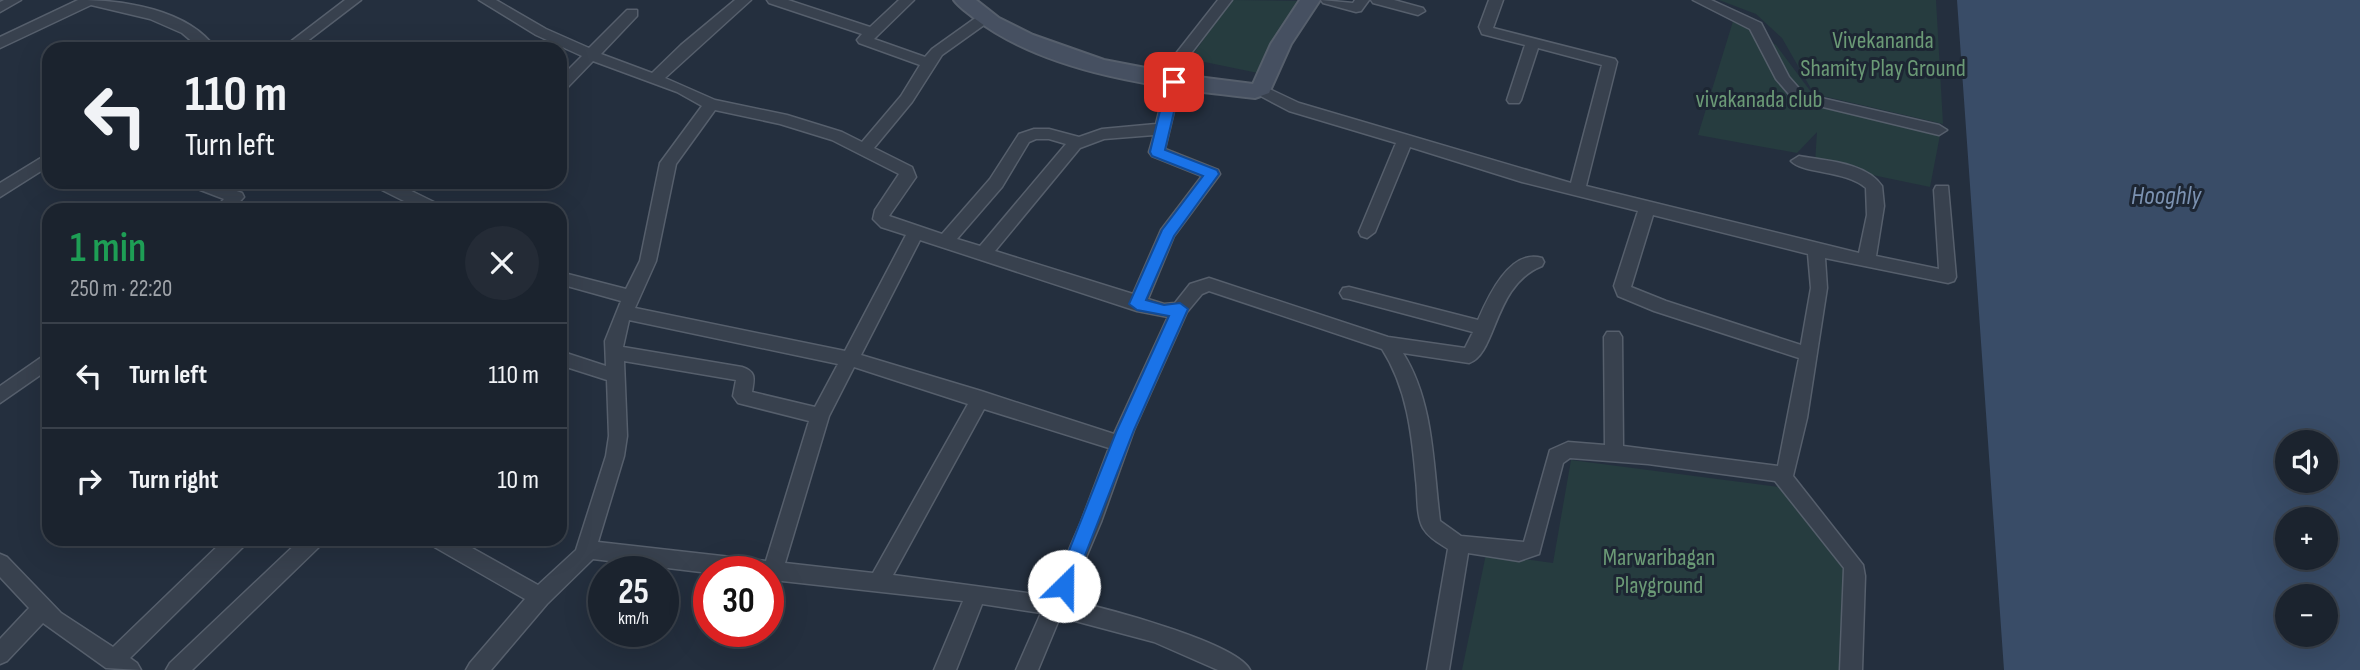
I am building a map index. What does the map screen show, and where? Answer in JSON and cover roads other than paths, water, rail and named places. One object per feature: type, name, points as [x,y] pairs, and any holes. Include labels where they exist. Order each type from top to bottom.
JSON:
[{"type":"street","points":[[0,8],[15,0]]},
{"type":"street","points":[[0,43],[89,0],[109,2],[185,29],[201,42]]},
{"type":"street","points":[[297,42],[354,0]]},
{"type":"street","points":[[486,0],[562,42]]},
{"type":"street","points":[[655,79],[686,48],[744,0]]},
{"type":"street","points":[[774,0],[871,32]]},
{"type":"street","points":[[907,0],[871,32],[865,42],[928,63]]},
{"type":"street","points":[[1137,304],[1167,234],[1212,174],[1158,154],[1169,81],[1225,0]]},
{"type":"street","points":[[1261,90],[1281,44],[1310,0]]},
{"type":"street","points":[[1328,0],[1356,8],[1362,0]]},
{"type":"street","points":[[1378,0],[1418,11]]},
{"type":"street","points":[[1496,0],[1486,29],[1605,60],[1611,65],[1577,190]]},
{"type":"street","points":[[1700,0],[1756,26],[1783,79],[1800,97],[1939,130]]},
{"type":"street","points":[[865,149],[907,99],[928,63],[952,39],[974,6],[1012,32],[1111,68],[1169,81],[1261,90],[1294,107],[1577,190],[1816,250],[1948,277],[1942,190]]},
{"type":"street","points":[[567,80],[632,13]]},
{"type":"street","points":[[1514,100],[1533,42]]},
{"type":"street","points":[[567,44],[711,104],[782,118],[837,136],[908,173],[908,177],[880,216],[887,223],[985,252],[1137,304],[1164,311],[1180,309]]},
{"type":"street","points":[[585,552],[615,456],[618,436],[614,341],[627,304],[653,247],[668,163],[711,104]]},
{"type":"street","points":[[985,252],[1076,143],[1102,134],[1163,128]]},
{"type":"street","points":[[946,241],[996,183],[1024,138],[1034,134],[1049,134],[1076,143]]},
{"type":"street","points":[[1367,232],[1405,141]]},
{"type":"street","points":[[1798,161],[1848,173],[1874,186],[1876,223],[1868,246],[1867,261]]},
{"type":"street","points":[[0,191],[42,163]]},
{"type":"street","points":[[215,189],[236,197],[230,203]]},
{"type":"street","points":[[394,189],[422,203]]},
{"type":"street","points":[[1647,207],[1622,286],[1624,291],[1671,310],[1807,354]]},
{"type":"street","points":[[778,556],[820,416],[916,232]]},
{"type":"street","points":[[1388,344],[1405,370],[1418,430],[1431,524],[1435,530],[1459,545],[1518,552],[1532,548],[1557,456],[1568,450],[1614,453],[1780,474],[1788,469],[1819,288],[1816,250]]},
{"type":"street","points":[[1027,670],[1120,444],[1180,309],[1200,285],[1209,284],[1388,344],[1469,356],[1474,351],[1494,302],[1517,272],[1529,263],[1536,262]]},
{"type":"street","points":[[567,281],[627,304],[850,359],[981,398],[1120,444]]},
{"type":"street","points":[[1349,293],[1484,328]]},
{"type":"street","points":[[1613,337],[1614,453]]},
{"type":"street","points":[[615,353],[742,374],[746,377],[742,396],[744,398],[820,416]]},
{"type":"street","points":[[567,360],[617,376]]},
{"type":"street","points":[[0,396],[42,364]]},
{"type":"street","points":[[878,583],[981,398]]},
{"type":"street","points":[[1780,474],[1853,565],[1855,576],[1851,670]]},
{"type":"street","points":[[1438,670],[1459,545]]},
{"type":"street","points":[[0,563],[42,609],[122,666],[233,546]]},
{"type":"street","points":[[177,670],[307,546]]},
{"type":"street","points":[[450,546],[540,597]]},
{"type":"street","points":[[477,670],[540,597],[585,552],[589,550],[693,562]]},
{"type":"street","points":[[784,572],[976,594],[1109,618],[1156,634],[1239,670]]},
{"type":"street","points":[[946,670],[976,594]]},
{"type":"street","points":[[0,654],[42,609]]},
{"type":"water","name":"Hooghly","points":[[1957,0],[2360,0],[2360,670],[2004,670]]},
{"type":"park label","name":"Vivekananda Shamity Play Ground","points":[[1883,54]]},
{"type":"park label","name":"vivakanada club","points":[[1759,99]]},
{"type":"park label","name":"Marwaribagan Playground","points":[[1659,571]]}]
